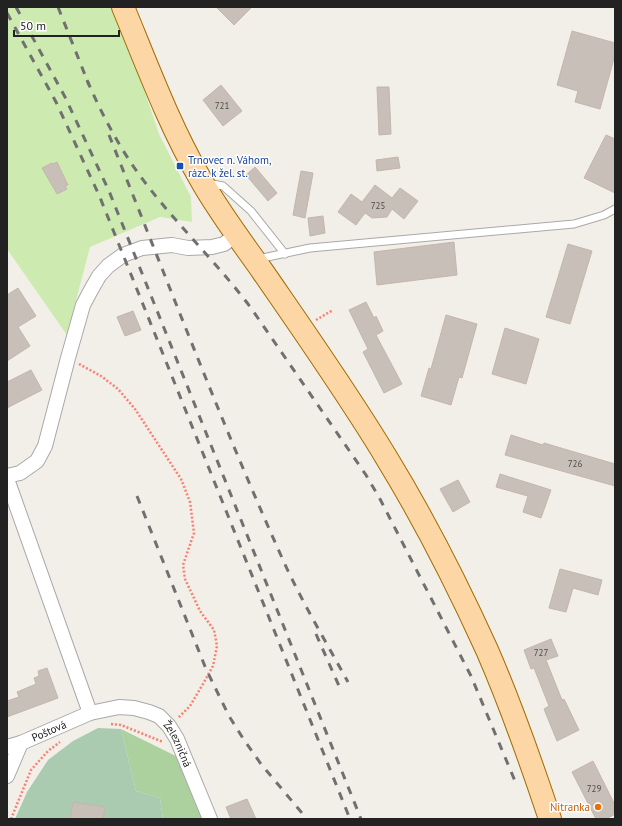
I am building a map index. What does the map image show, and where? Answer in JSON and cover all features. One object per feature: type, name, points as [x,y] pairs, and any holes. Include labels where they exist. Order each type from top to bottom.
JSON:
[{"type":"main road","points":[[123,7],[163,104],[202,182],[236,235],[354,407],[386,457],[443,559],[486,650],[519,730],[550,819]]},
{"type":"street","points":[[90,713],[7,477],[20,473],[37,461],[45,446],[79,318],[90,290],[99,276],[115,260],[142,248],[172,245],[188,248],[212,247],[224,244],[236,235]]},
{"type":"street","name":"Železničná","points":[[90,713],[120,707],[134,708],[159,716],[169,726],[181,750],[210,819]]},
{"type":"street","name":"Poštová","points":[[7,747],[90,713]]},
{"type":"street","points":[[7,776],[21,742]]},
{"type":"lane","points":[[202,182],[222,186],[228,191],[251,211],[285,254]]},
{"type":"lane","points":[[254,260],[310,248],[574,224],[604,216],[615,209]]},
{"type":"path","points":[[312,323],[333,310]]},
{"type":"path","points":[[68,358],[101,376],[118,389],[135,408],[181,479],[190,502],[194,533],[183,565],[185,579],[200,611],[214,630],[217,646],[213,666],[190,706],[169,726]]},
{"type":"path","points":[[106,725],[122,725],[181,750]]},
{"type":"path","points":[[11,819],[31,770],[48,751],[66,738]]},
{"type":"green space","points":[[7,7],[116,7],[159,134],[191,197],[192,222],[160,217],[90,247],[67,335],[7,249]]},
{"type":"green space","points":[[98,728],[121,729],[136,791],[160,798],[163,819],[15,819],[27,792],[48,760],[73,741]]},
{"type":"green space","points":[[121,729],[180,758],[202,819],[163,819],[160,798],[136,791]]},
{"type":"building","points":[[216,7],[252,7],[234,25]]},
{"type":"building","points":[[572,31],[615,43],[615,55],[600,109],[575,102],[578,91],[557,85]]},
{"type":"building","points":[[221,85],[242,111],[223,126],[203,100]]},
{"type":"building","points":[[377,87],[389,87],[391,134],[379,135]]},
{"type":"building","points":[[606,135],[615,139],[615,193],[584,178]]},
{"type":"building","points":[[398,157],[400,168],[377,171],[376,160]]},
{"type":"building","points":[[57,162],[68,185],[65,186],[67,189],[57,194],[42,168]]},
{"type":"building","points":[[255,167],[277,193],[268,201],[246,175]]},
{"type":"building","points":[[301,171],[313,173],[305,218],[293,215]]},
{"type":"building","points":[[375,185],[392,198],[400,188],[418,201],[404,219],[392,209],[387,217],[372,218],[365,213],[356,225],[338,212],[351,194],[362,202]]},
{"type":"building","points":[[323,216],[325,233],[310,236],[308,218]]},
{"type":"building","points":[[454,242],[457,275],[377,285],[374,252]]},
{"type":"building","points":[[568,244],[592,251],[570,324],[546,317]]},
{"type":"building","points":[[18,288],[36,316],[18,327],[30,346],[7,361],[7,295]]},
{"type":"building","points":[[366,302],[374,318],[376,316],[383,331],[376,335],[402,384],[384,393],[363,352],[368,349],[349,310]]},
{"type":"building","points":[[133,311],[141,330],[125,336],[117,317]]},
{"type":"building","points":[[446,315],[477,324],[462,378],[459,377],[451,405],[421,396],[429,368],[431,369]]},
{"type":"building","points":[[505,328],[539,339],[526,384],[492,374]]},
{"type":"building","points":[[31,370],[42,390],[7,408],[7,382]]},
{"type":"building","points":[[511,435],[615,464],[615,486],[505,455]]},
{"type":"building","points":[[500,474],[551,490],[541,518],[523,512],[528,496],[496,487]]},
{"type":"building","points":[[458,480],[470,502],[453,512],[440,489]]},
{"type":"building","points":[[560,569],[602,580],[598,595],[573,588],[566,612],[549,608]]},
{"type":"building","points":[[551,639],[558,656],[546,660],[562,700],[564,699],[579,730],[557,741],[544,709],[549,706],[534,668],[531,669],[524,650]]},
{"type":"building","points":[[47,668],[58,698],[7,717],[7,701],[19,697],[17,692],[36,684],[34,678],[39,676],[38,671]]},
{"type":"building","points":[[593,761],[615,805],[615,814],[606,819],[596,819],[572,772]]},
{"type":"building","points":[[247,799],[256,819],[231,819],[226,807]]},
{"type":"building","points":[[73,802],[105,807],[103,819],[70,819]]},
{"type":"railway","points":[[16,7],[65,97],[109,191],[361,819]]},
{"type":"railway","points":[[58,7],[89,85]]},
{"type":"railway","points":[[7,13],[56,102],[99,195],[350,819]]},
{"type":"railway","points":[[87,80],[114,134],[138,173],[160,201],[239,292],[366,475],[380,499],[471,676],[515,781]]},
{"type":"railway","points":[[109,135],[237,454],[283,560],[314,622],[348,682]]},
{"type":"railway","points":[[137,496],[206,669],[229,716],[261,764],[307,819]]},
{"type":"railway","points":[[316,634],[339,686]]},
{"type":"place","name":"Trnovec n. Váhom, rázc. k žel. st.","points":[[180,166]]},
{"type":"place","name":"Nitranka","points":[[598,807]]}]
